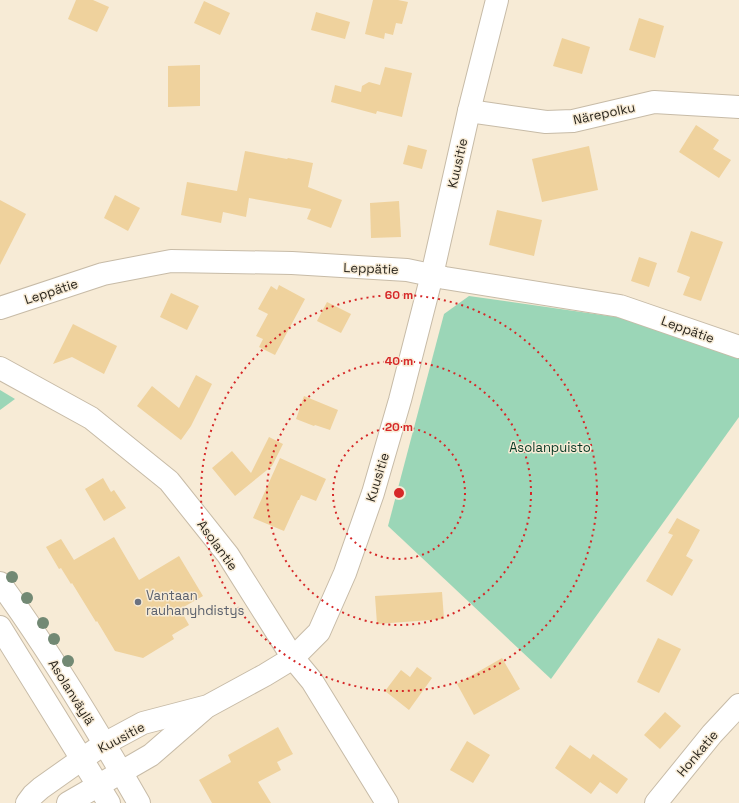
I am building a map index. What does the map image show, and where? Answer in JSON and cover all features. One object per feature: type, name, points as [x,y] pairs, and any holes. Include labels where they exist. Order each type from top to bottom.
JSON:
[{"type":"street","name":"Kuusitie","points":[[68,803],[104,794],[121,772],[150,755],[208,706],[265,676],[293,658],[319,632],[345,573],[374,493],[400,400],[432,275],[469,112],[497,0]]},
{"type":"street","name":"Närepolku","points":[[469,112],[546,122],[573,121],[654,102],[739,107]]},
{"type":"street","name":"Leppätie","points":[[0,308],[103,274],[171,261],[292,264],[407,270],[528,292],[620,306],[739,347]]},
{"type":"street","name":"Asolantie","points":[[0,368],[91,418],[169,481],[228,555],[293,658],[312,681],[388,803]]},
{"type":"street","name":"Asolanväylä","points":[[0,583],[23,615],[139,803]]},
{"type":"street","name":"Asolanväylä","points":[[0,627],[104,794]]},
{"type":"street","name":"Honkatie","points":[[656,803],[712,734],[739,705]]},
{"type":"street","name":"Kuusitie","points":[[27,803],[41,788],[82,758],[143,723],[208,706]]},
{"type":"green space","name":"Asolanpuisto","points":[[469,296],[637,320],[739,359],[739,417],[551,679],[388,526],[444,314]]},
{"type":"green space","points":[[0,390],[15,399],[0,410]]},
{"type":"building","points":[[76,0],[93,0],[109,7],[97,32],[68,19]]},
{"type":"building","points":[[373,0],[398,0],[408,2],[402,24],[396,23],[393,35],[385,33],[384,39],[365,34]]},
{"type":"building","points":[[204,1],[230,13],[220,35],[194,23]]},
{"type":"building","points":[[316,12],[350,22],[345,39],[311,30]]},
{"type":"building","points":[[639,18],[664,26],[655,58],[629,50]]},
{"type":"building","points":[[562,38],[590,47],[582,74],[553,66]]},
{"type":"building","points":[[200,65],[200,106],[168,107],[168,66]]},
{"type":"building","points":[[385,67],[412,73],[402,117],[377,111],[376,114],[331,102],[335,85],[361,92],[362,86],[369,82],[380,85]]},
{"type":"building","points":[[696,125],[719,140],[713,149],[731,160],[719,178],[679,152]]},
{"type":"building","points":[[408,145],[427,150],[422,169],[403,164]]},
{"type":"building","points":[[589,146],[598,190],[542,202],[532,159]]},
{"type":"building","points":[[245,151],[313,163],[308,187],[342,200],[331,228],[307,219],[311,209],[249,198],[246,217],[223,212],[221,223],[181,215],[187,182],[237,191]]},
{"type":"building","points":[[115,195],[140,208],[128,231],[104,218]]},
{"type":"building","points":[[0,200],[26,214],[0,265]]},
{"type":"building","points":[[399,201],[401,237],[371,238],[370,203]]},
{"type":"building","points":[[497,210],[542,220],[534,256],[489,245]]},
{"type":"building","points":[[691,231],[723,242],[701,301],[683,295],[690,277],[677,272]]},
{"type":"building","points":[[639,257],[657,263],[649,287],[631,281]]},
{"type":"building","points":[[279,285],[305,299],[275,355],[259,347],[263,339],[256,336],[268,314],[258,309],[271,286],[277,290]]},
{"type":"building","points":[[171,293],[199,306],[187,330],[160,317]]},
{"type":"building","points":[[327,302],[351,314],[341,333],[317,321]]},
{"type":"building","points":[[73,324],[117,346],[104,374],[72,357],[53,364]]},
{"type":"building","points":[[196,375],[212,384],[191,426],[181,440],[137,406],[152,386],[179,408]]},
{"type":"building","points":[[304,396],[338,410],[330,430],[296,419]]},
{"type":"building","points":[[269,437],[283,444],[272,466],[235,496],[212,468],[232,451],[251,473]]},
{"type":"building","points":[[280,458],[326,479],[316,501],[301,495],[284,531],[253,518]]},
{"type":"building","points":[[103,478],[111,492],[114,490],[126,508],[104,521],[85,489]]},
{"type":"building","points":[[677,518],[700,530],[686,556],[693,560],[672,596],[646,581],[673,535],[668,533]]},
{"type":"building","name":"Vantaan rauhanyhdistys","points":[[114,537],[139,580],[179,556],[203,596],[180,609],[189,625],[172,635],[174,639],[143,658],[115,651],[72,583],[71,584],[61,568],[59,569],[46,547],[61,539],[74,560]]},
{"type":"building","points":[[442,592],[444,619],[377,624],[375,596]]},
{"type":"building","points":[[658,638],[681,649],[659,693],[637,682]]},
{"type":"building","points":[[502,658],[520,689],[474,715],[457,684]]},
{"type":"building","points":[[417,667],[432,678],[409,710],[385,691],[401,670],[410,677]]},
{"type":"building","points":[[665,712],[681,726],[660,749],[644,735]]},
{"type":"building","points":[[278,727],[293,754],[277,762],[281,770],[258,782],[271,803],[212,803],[199,780],[231,762],[228,755]]},
{"type":"building","points":[[467,741],[490,755],[473,783],[450,770]]},
{"type":"building","points":[[570,745],[590,759],[593,754],[628,779],[617,794],[600,782],[591,794],[555,768]]},
{"type":"place","name":"Vantaan rauhanyhdistys","points":[[138,602]]}]
